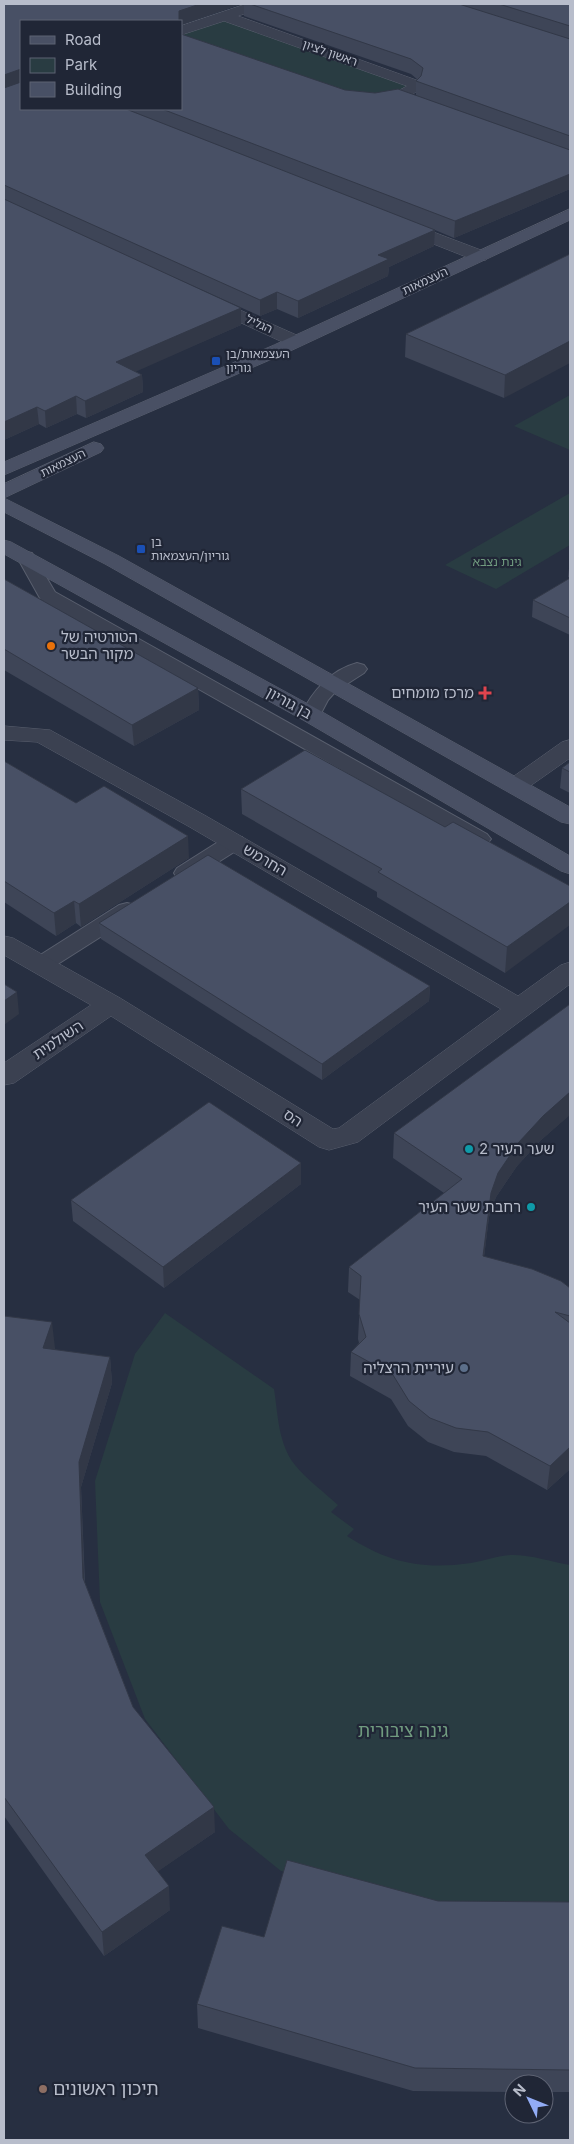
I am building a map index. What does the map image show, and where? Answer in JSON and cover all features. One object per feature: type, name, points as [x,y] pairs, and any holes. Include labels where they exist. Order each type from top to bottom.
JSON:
[{"type":"street","points":[[182,31],[259,4]]},
{"type":"street","name":"ראשון לציון","points":[[224,16],[414,84],[414,88],[398,97]]},
{"type":"street","points":[[359,101],[377,102],[398,97],[416,104]]},
{"type":"street","name":"העצמאות","points":[[4,468],[288,345],[570,214]]},
{"type":"street","points":[[380,216],[480,256]]},
{"type":"street","name":"הגליל","points":[[189,292],[288,345]]},
{"type":"street","name":"העצמאות","points":[[4,492],[235,378],[288,345]]},
{"type":"street","points":[[4,504],[121,565],[570,816]]},
{"type":"street","name":"בן גוריון","points":[[4,546],[311,715],[570,866]]},
{"type":"street","name":"החרמש","points":[[4,733],[42,735],[234,842],[519,1008]]},
{"type":"street","points":[[515,786],[570,747]]},
{"type":"street","name":"הס","points":[[4,944],[111,1004],[329,1140],[348,1135],[570,971]]},
{"type":"street","name":"השולמית","points":[[4,1076],[111,1004]]},
{"type":"lane","points":[[26,557],[48,596],[501,850]]},
{"type":"lane","points":[[307,670],[337,671],[357,669],[332,684],[318,698],[311,715]]},
{"type":"lane","points":[[167,885],[234,842]]},
{"type":"lane","points":[[42,964],[142,901]]},
{"type":"green space","points":[[224,16],[414,84],[377,102],[182,42],[182,31]]},
{"type":"green space","points":[[570,395],[570,450],[514,426]]},
{"type":"green space","name":"גינת נצבא","points":[[570,493],[570,545],[496,589],[445,565]]},
{"type":"green space","name":"גינה ציבורית","points":[[165,1313],[274,1389],[280,1429],[289,1457],[305,1476],[338,1505],[331,1512],[354,1529],[347,1536],[377,1553],[421,1565],[453,1565],[503,1556],[520,1555],[570,1565],[570,1909],[428,1907],[281,1871],[229,1829],[145,1719],[100,1602],[95,1481],[135,1354]]},
{"type":"building","points":[[4,4],[200,4],[179,11],[179,20],[20,20],[20,69],[4,75]]},
{"type":"building","points":[[250,4],[459,4],[570,39],[570,136],[416,81],[421,76],[423,68],[411,59]]},
{"type":"building","points":[[499,4],[570,4],[570,26]]},
{"type":"building","points":[[182,34],[345,90],[375,93],[398,89],[570,150],[570,174],[455,221],[165,110],[182,110]]},
{"type":"building","points":[[20,82],[20,110],[129,110],[435,230],[378,255],[389,259],[298,301],[277,292],[260,300],[4,185],[4,88]]},
{"type":"building","points":[[4,199],[241,308],[116,362],[142,375],[85,401],[76,396],[45,411],[37,407],[4,422]]},
{"type":"building","points":[[570,254],[570,341],[505,375],[406,334]]},
{"type":"building","points":[[570,578],[570,618],[533,600]]},
{"type":"building","points":[[4,579],[198,688],[132,725],[4,649]]},
{"type":"building","points":[[305,750],[445,827],[453,822],[570,886],[570,902],[507,947],[378,872],[382,869],[241,789]]},
{"type":"building","points":[[4,761],[76,803],[104,786],[188,836],[79,904],[74,901],[54,913],[4,881]]},
{"type":"building","points":[[570,762],[570,772],[562,768]]},
{"type":"building","points":[[208,855],[430,986],[322,1064],[99,923]]},
{"type":"building","points":[[4,984],[17,992],[4,1001]]},
{"type":"building","points":[[570,1004],[570,1092],[543,1116],[519,1142],[498,1173],[491,1193],[483,1256],[532,1269],[561,1281],[570,1288],[570,1316],[555,1312],[570,1323],[570,1447],[550,1466],[488,1432],[456,1428],[430,1418],[409,1401],[393,1375],[351,1352],[366,1337],[359,1314],[361,1276],[349,1267],[462,1179],[394,1133]]},
{"type":"building","points":[[209,1102],[301,1163],[163,1267],[71,1200]]},
{"type":"building","points":[[4,1316],[52,1322],[43,1348],[110,1357],[79,1462],[83,1578],[133,1707],[214,1807],[145,1855],[169,1886],[102,1932],[4,1797]]},
{"type":"building","points":[[287,1860],[438,1901],[570,1902],[570,2070],[415,2068],[197,2004],[222,1926],[264,1937]]},
{"type":"place","name":"העצמאות/בן גוריון","points":[[216,361]]},
{"type":"place","name":"בן גוריון/העצמאות","points":[[141,549]]},
{"type":"place","name":"הטורטיה של מקור הבשר","points":[[51,646]]},
{"type":"place","name":"מרכז מומחים","points":[[485,693]]},
{"type":"place","name":"שער העיר 2","points":[[469,1149]]},
{"type":"place","name":"רחבת שער העיר","points":[[531,1207]]},
{"type":"place","name":"עיריית הרצליה","points":[[464,1368]]},
{"type":"place","name":"תיכון ראשונים","points":[[43,2089]]}]
